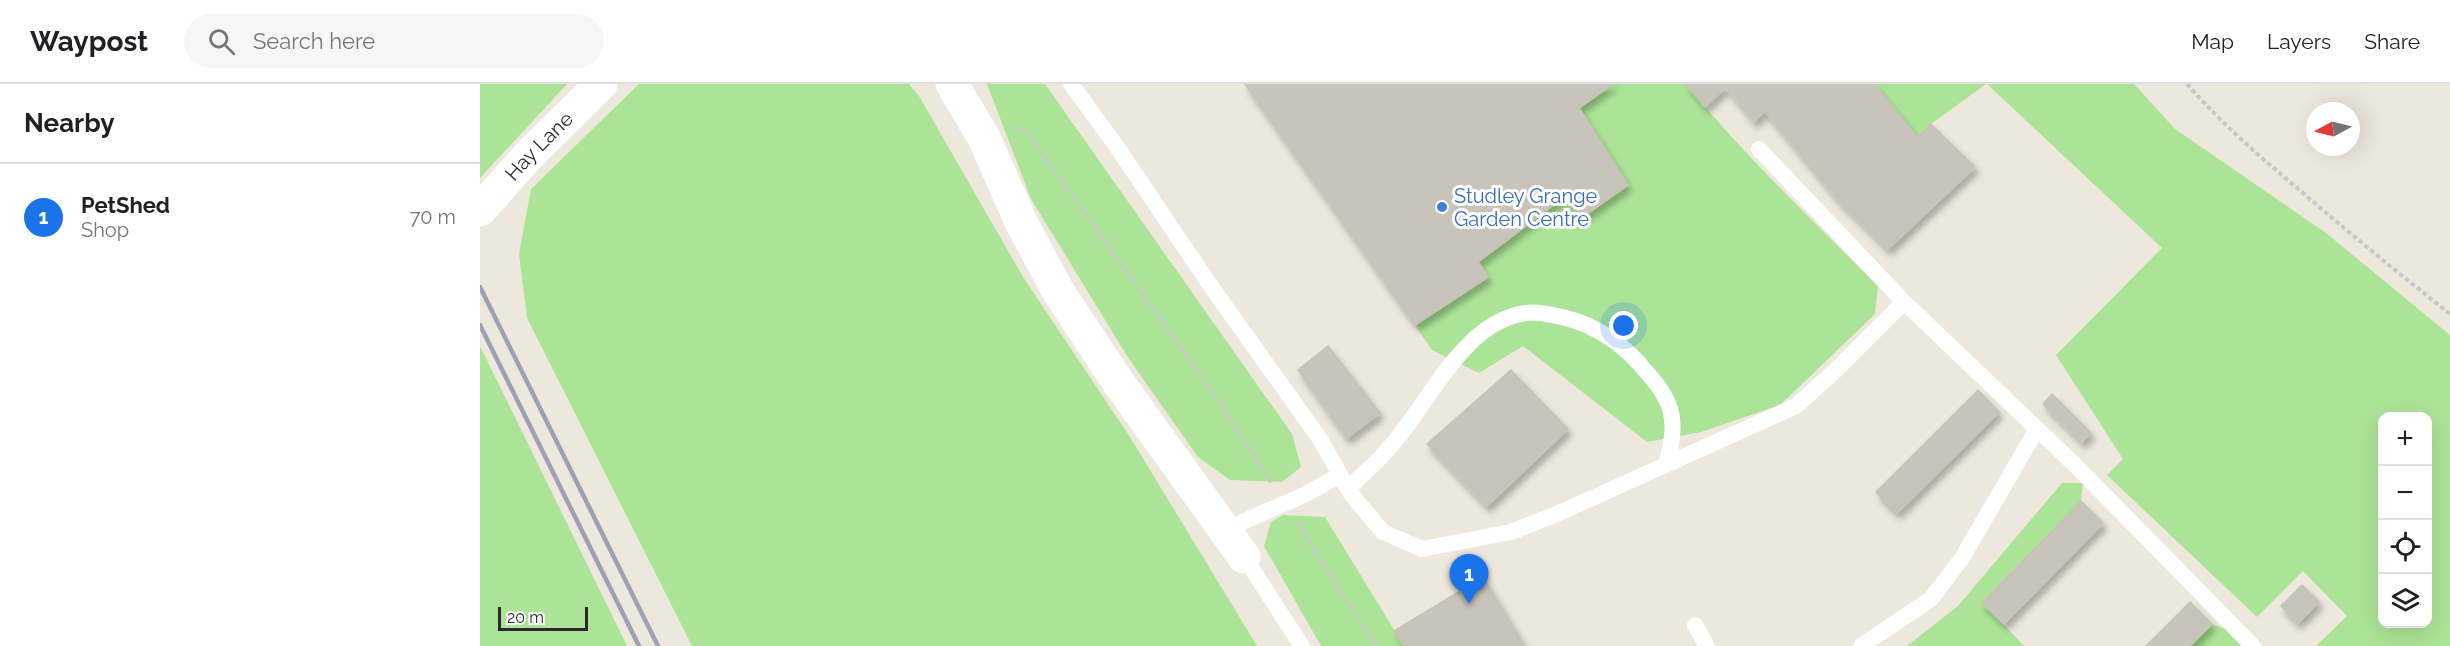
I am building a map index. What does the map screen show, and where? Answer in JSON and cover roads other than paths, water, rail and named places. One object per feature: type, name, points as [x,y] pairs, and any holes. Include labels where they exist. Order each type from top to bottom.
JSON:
[{"type":"street","name":"Hay Lane","points":[[487,202],[601,84]]},
{"type":"street","points":[[952,84],[978,128],[1022,224],[1058,291],[1118,382],[1244,557]]},
{"type":"lane","points":[[1071,84],[1320,439],[1344,482],[1383,532],[1422,549],[1511,532],[1796,406],[1904,303]]},
{"type":"lane","points":[[1759,149],[1904,303],[2037,429],[2253,646]]},
{"type":"lane","points":[[1224,530],[1323,485],[1344,482],[1390,447],[1478,334],[1506,318],[1526,312],[1574,319],[1591,328],[1626,350],[1655,381],[1668,400],[1673,416],[1674,432],[1666,464]]},
{"type":"lane","points":[[1861,646],[1932,599],[1962,558],[2037,429]]},
{"type":"lane","points":[[1244,557],[1302,646]]},
{"type":"lane","points":[[1695,625],[1707,646]]},
{"type":"railway","points":[[480,287],[658,646]]},
{"type":"railway","points":[[480,325],[639,646]]},
{"type":"place","name":"Studley Grange Garden Centre","points":[[1442,207]]},
{"type":"place","name":"PetShed","points":[[1469,604]]}]
